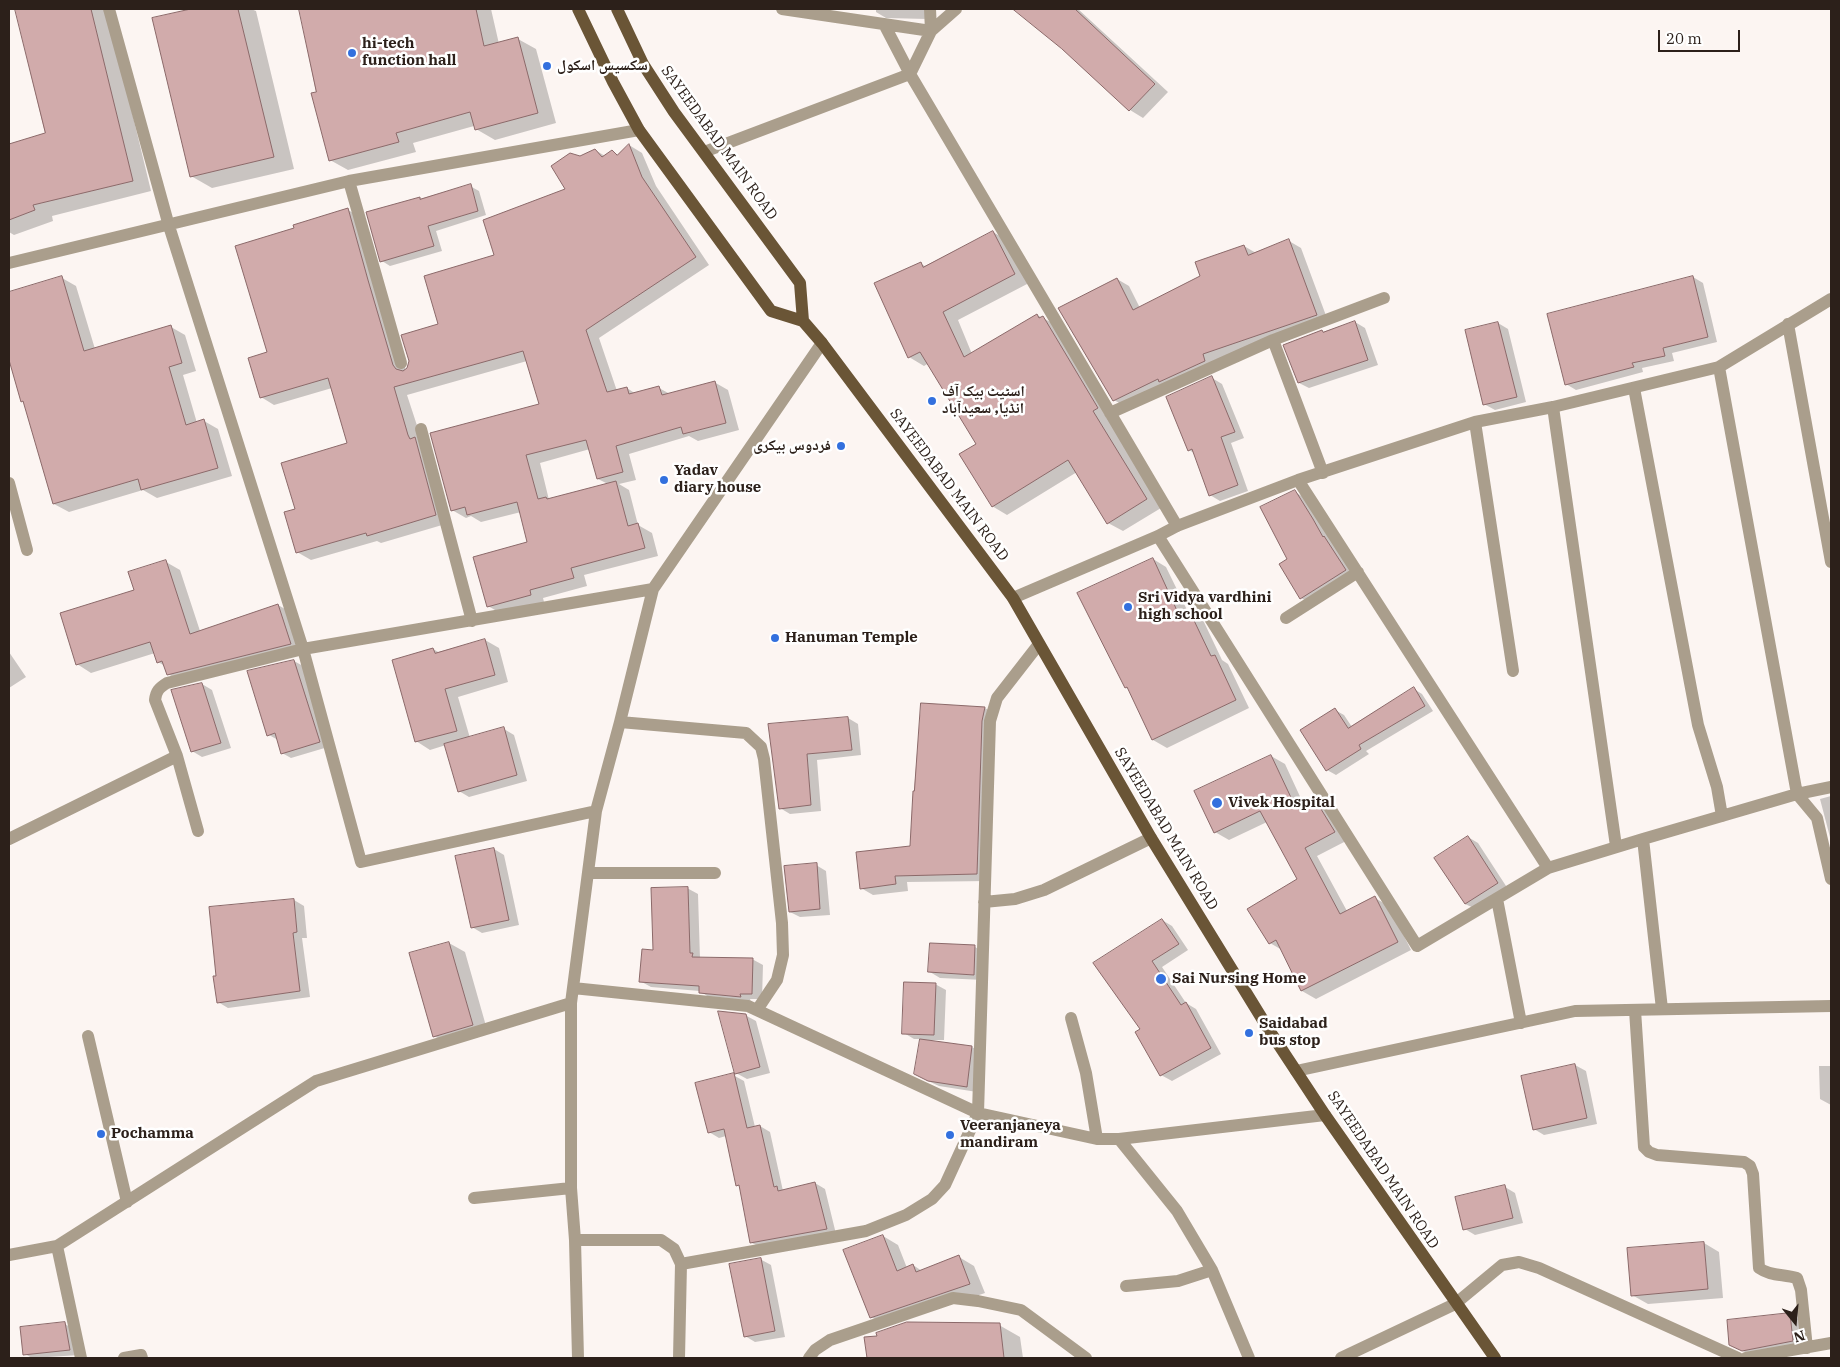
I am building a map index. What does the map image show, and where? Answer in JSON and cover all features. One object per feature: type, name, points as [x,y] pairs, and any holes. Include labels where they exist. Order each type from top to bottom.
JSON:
[{"type":"main road","points":[[578,9],[613,82],[639,130],[771,311],[803,321]]},
{"type":"main road","name":"SAYEEDABAD MAIN ROAD","points":[[617,9],[643,64],[704,152],[800,283],[803,321],[822,343],[1013,598],[1151,838],[1269,1030],[1455,1304],[1495,1358]]},
{"type":"street","points":[[109,9],[169,226],[303,648],[361,862],[596,811]]},
{"type":"street","points":[[782,9],[931,31]]},
{"type":"street","points":[[930,9],[931,31]]},
{"type":"street","points":[[704,152],[910,74],[931,31],[956,9]]},
{"type":"street","points":[[884,24],[910,74],[1177,526]]},
{"type":"street","points":[[9,264],[349,182],[639,130]]},
{"type":"street","points":[[349,182],[401,363]]},
{"type":"street","points":[[1110,413],[1273,340],[1384,298]]},
{"type":"street","points":[[1013,598],[1158,536],[1177,526],[1298,480],[1475,422],[1553,407],[1719,367],[1831,299]]},
{"type":"street","points":[[1788,324],[1831,562]]},
{"type":"street","points":[[1273,340],[1323,473]]},
{"type":"street","points":[[578,1358],[575,1240],[571,1188],[571,1003],[596,811],[653,589],[822,343]]},
{"type":"street","points":[[1719,367],[1797,794],[1817,818],[1831,878]]},
{"type":"street","points":[[1634,388],[1698,725],[1717,787],[1722,816]]},
{"type":"street","points":[[1553,407],[1616,846]]},
{"type":"street","points":[[1475,422],[1513,671]]},
{"type":"street","points":[[421,429],[472,621]]},
{"type":"street","points":[[1298,480],[1548,868]]},
{"type":"street","points":[[9,483],[27,550]]},
{"type":"street","points":[[1158,536],[1418,946],[1548,868],[1643,838],[1797,794],[1831,787]]},
{"type":"street","points":[[1286,618],[1358,572]]},
{"type":"street","points":[[198,831],[177,756],[155,700],[156,693],[160,687],[167,683],[303,648],[653,589]]},
{"type":"street","points":[[681,1264],[866,1231],[906,1215],[932,1200],[945,1185],[978,1112],[990,721],[997,698],[1039,644]]},
{"type":"street","points":[[620,722],[746,733],[761,747],[764,759],[781,913],[783,955],[777,980],[757,1010]]},
{"type":"street","points":[[9,839],[177,756]]},
{"type":"street","points":[[984,902],[1015,899],[1044,890],[1151,838]]},
{"type":"street","points":[[1643,838],[1662,1009]]},
{"type":"street","points":[[588,873],[716,873]]},
{"type":"street","points":[[1497,899],[1521,1023]]},
{"type":"street","points":[[573,988],[748,1006],[978,1112],[1097,1139],[1119,1139],[1325,1115]]},
{"type":"street","points":[[9,1255],[57,1246],[316,1081],[571,1003]]},
{"type":"street","points":[[1296,1071],[1575,1011],[1831,1006]]},
{"type":"street","points":[[1635,1010],[1644,1147],[1649,1152],[1657,1155],[1744,1162],[1750,1166],[1753,1174],[1759,1268],[1767,1274],[1788,1275],[1797,1278],[1807,1348]]},
{"type":"street","points":[[1072,1018],[1086,1073],[1097,1139]]},
{"type":"street","points":[[88,1036],[127,1202]]},
{"type":"street","points":[[1119,1139],[1177,1211],[1212,1270],[1249,1358]]},
{"type":"street","points":[[474,1198],[571,1188]]},
{"type":"street","points":[[575,1240],[661,1240],[674,1249],[681,1264],[679,1358]]},
{"type":"street","points":[[57,1246],[82,1358]]},
{"type":"street","points":[[1341,1358],[1455,1304],[1502,1265],[1520,1262],[1539,1268],[1738,1358]]},
{"type":"street","points":[[1126,1286],[1178,1281],[1212,1270]]},
{"type":"street","points":[[809,1358],[815,1350],[830,1340],[954,1298],[1021,1310],[1086,1358]]},
{"type":"street","points":[[1746,1358],[1831,1343]]},
{"type":"street","points":[[124,1358],[141,1355],[142,1358]]},
{"type":"building","points":[[15,9],[91,9],[133,181],[33,205],[35,210],[9,220],[9,144],[45,133]]},
{"type":"building","points":[[191,9],[238,9],[274,157],[190,177],[152,18]]},
{"type":"building","points":[[299,9],[476,9],[484,46],[518,37],[538,113],[475,130],[470,112],[396,133],[399,142],[329,161],[311,93],[316,92]]},
{"type":"building","points":[[1013,9],[1075,9],[1155,84],[1129,111],[1062,49]]},
{"type":"building","points":[[629,144],[642,177],[696,257],[586,330],[607,392],[627,387],[629,394],[659,386],[662,395],[715,381],[726,423],[683,434],[681,427],[616,446],[623,472],[597,479],[586,440],[526,455],[538,499],[546,497],[547,499],[616,481],[628,526],[638,523],[645,548],[571,568],[574,578],[530,590],[531,595],[487,607],[473,557],[527,542],[517,502],[467,515],[465,507],[451,511],[430,433],[539,404],[523,351],[394,387],[408,435],[410,439],[415,437],[436,515],[367,536],[366,533],[296,553],[284,512],[295,509],[281,463],[347,443],[328,378],[260,398],[248,358],[267,352],[235,246],[294,228],[293,225],[348,208],[393,365],[396,369],[403,371],[407,368],[409,361],[401,335],[438,324],[424,276],[494,255],[483,220],[565,189],[551,166],[570,153],[580,156],[595,149],[602,157],[612,150],[617,155]]},
{"type":"building","points":[[471,184],[478,211],[428,226],[434,246],[380,262],[366,212]]},
{"type":"building","points":[[993,231],[1015,274],[943,312],[964,357],[1037,314],[1039,318],[1043,316],[1098,408],[1093,411],[1147,499],[1107,524],[1068,460],[992,507],[959,454],[976,444],[920,352],[908,358],[874,283],[921,262],[923,267]]},
{"type":"building","points":[[1289,239],[1317,315],[1203,354],[1205,361],[1159,382],[1158,379],[1113,401],[1058,308],[1117,278],[1133,310],[1200,276],[1195,262],[1244,245],[1248,255]]},
{"type":"building","points":[[62,276],[84,351],[171,325],[182,363],[169,367],[186,425],[204,419],[218,468],[141,490],[138,479],[53,504],[9,360],[9,292]]},
{"type":"building","points":[[1693,276],[1708,337],[1663,348],[1665,356],[1632,363],[1634,367],[1565,385],[1547,314]]},
{"type":"building","points":[[1355,321],[1368,360],[1298,383],[1283,345],[1322,330],[1323,332]]},
{"type":"building","points":[[1498,322],[1517,397],[1483,405],[1465,330]]},
{"type":"building","points":[[1212,376],[1235,432],[1221,437],[1238,485],[1209,496],[1192,449],[1188,451],[1166,397]]},
{"type":"building","points":[[1295,490],[1323,537],[1346,570],[1300,599],[1279,564],[1287,559],[1260,507]]},
{"type":"building","points":[[1153,558],[1179,615],[1189,610],[1211,656],[1215,655],[1236,700],[1152,740],[1127,687],[1125,688],[1077,593]]},
{"type":"building","points":[[166,560],[190,634],[278,604],[291,644],[167,675],[162,661],[157,663],[150,642],[76,665],[60,613],[134,590],[128,572]]},
{"type":"building","points":[[485,639],[495,675],[445,689],[457,731],[415,742],[392,660],[433,648],[435,653]]},
{"type":"building","points":[[294,660],[320,742],[281,754],[275,733],[267,736],[247,671]]},
{"type":"building","points":[[202,683],[221,743],[191,752],[171,690]]},
{"type":"building","points":[[1414,687],[1425,706],[1359,745],[1361,749],[1326,771],[1300,730],[1335,708],[1348,728]]},
{"type":"building","points":[[921,703],[985,707],[982,721],[977,874],[895,876],[896,884],[860,889],[856,852],[910,846]]},
{"type":"building","points":[[848,717],[852,750],[807,754],[811,805],[779,809],[768,724]]},
{"type":"building","points":[[504,727],[517,775],[458,792],[444,744]]},
{"type":"building","points":[[1271,755],[1295,806],[1313,796],[1335,832],[1305,848],[1340,914],[1375,896],[1398,942],[1301,991],[1276,940],[1269,944],[1247,909],[1297,879],[1260,811],[1214,833],[1194,791]]},
{"type":"building","points":[[1468,836],[1498,883],[1465,904],[1434,858]]},
{"type":"building","points":[[494,848],[509,920],[471,928],[455,856]]},
{"type":"building","points":[[817,863],[820,909],[789,912],[784,866]]},
{"type":"building","points":[[688,887],[690,953],[693,953],[692,957],[753,958],[752,994],[740,994],[741,997],[699,993],[699,986],[639,982],[642,949],[653,950],[651,888]]},
{"type":"building","points":[[294,899],[297,932],[293,933],[300,991],[217,1003],[213,976],[216,976],[209,907]]},
{"type":"building","points":[[1162,919],[1179,944],[1152,961],[1181,1005],[1186,1002],[1211,1048],[1160,1076],[1135,1032],[1140,1029],[1093,963]]},
{"type":"building","points":[[449,942],[473,1025],[433,1037],[409,953]]},
{"type":"building","points":[[930,943],[975,945],[974,975],[928,972]]},
{"type":"building","points":[[904,982],[936,983],[934,1035],[902,1034]]},
{"type":"building","points":[[718,1011],[746,1014],[760,1067],[735,1074]]},
{"type":"building","points":[[920,1039],[972,1046],[967,1087],[928,1081],[914,1074]]},
{"type":"building","points":[[1575,1064],[1587,1118],[1533,1130],[1521,1076]]},
{"type":"building","points":[[734,1073],[747,1128],[760,1125],[774,1187],[777,1186],[778,1191],[815,1182],[827,1229],[750,1243],[739,1185],[736,1186],[724,1129],[708,1133],[695,1083]]},
{"type":"building","points":[[1505,1185],[1513,1218],[1463,1230],[1455,1197]]},
{"type":"building","points":[[883,1235],[897,1271],[913,1264],[916,1272],[959,1255],[970,1284],[870,1318],[843,1250]]},
{"type":"building","points":[[1704,1242],[1708,1289],[1631,1296],[1627,1248]]},
{"type":"building","points":[[761,1258],[775,1331],[744,1337],[729,1264]]},
{"type":"building","points":[[1790,1313],[1793,1341],[1742,1351],[1729,1345],[1727,1320]]},
{"type":"building","points":[[65,1322],[70,1350],[23,1355],[20,1327]]},
{"type":"building","points":[[907,1322],[1000,1323],[1004,1358],[867,1358],[864,1337],[877,1336],[876,1333]]},
{"type":"place","name":"hi-tech function hall","points":[[352,53]]},
{"type":"place","name":"سکسیس اسکول","points":[[547,66]]},
{"type":"place","name":"اسٹیٹ بیک آف انڈیا, سعیدآباد","points":[[932,401]]},
{"type":"place","name":"فردوس بیکری","points":[[841,446]]},
{"type":"place","name":"Yadav diary house","points":[[664,480]]},
{"type":"place","name":"Sri Vidya vardhini high school","points":[[1128,607]]},
{"type":"place","name":"Hanuman Temple","points":[[775,638]]},
{"type":"place","name":"Vivek Hospital","points":[[1217,803]]},
{"type":"place","name":"Sai Nursing Home","points":[[1161,979]]},
{"type":"place","name":"Saidabad bus stop","points":[[1249,1033]]},
{"type":"place","name":"Pochamma","points":[[101,1134]]},
{"type":"place","name":"Veeranjaneya mandiram","points":[[950,1135]]}]
